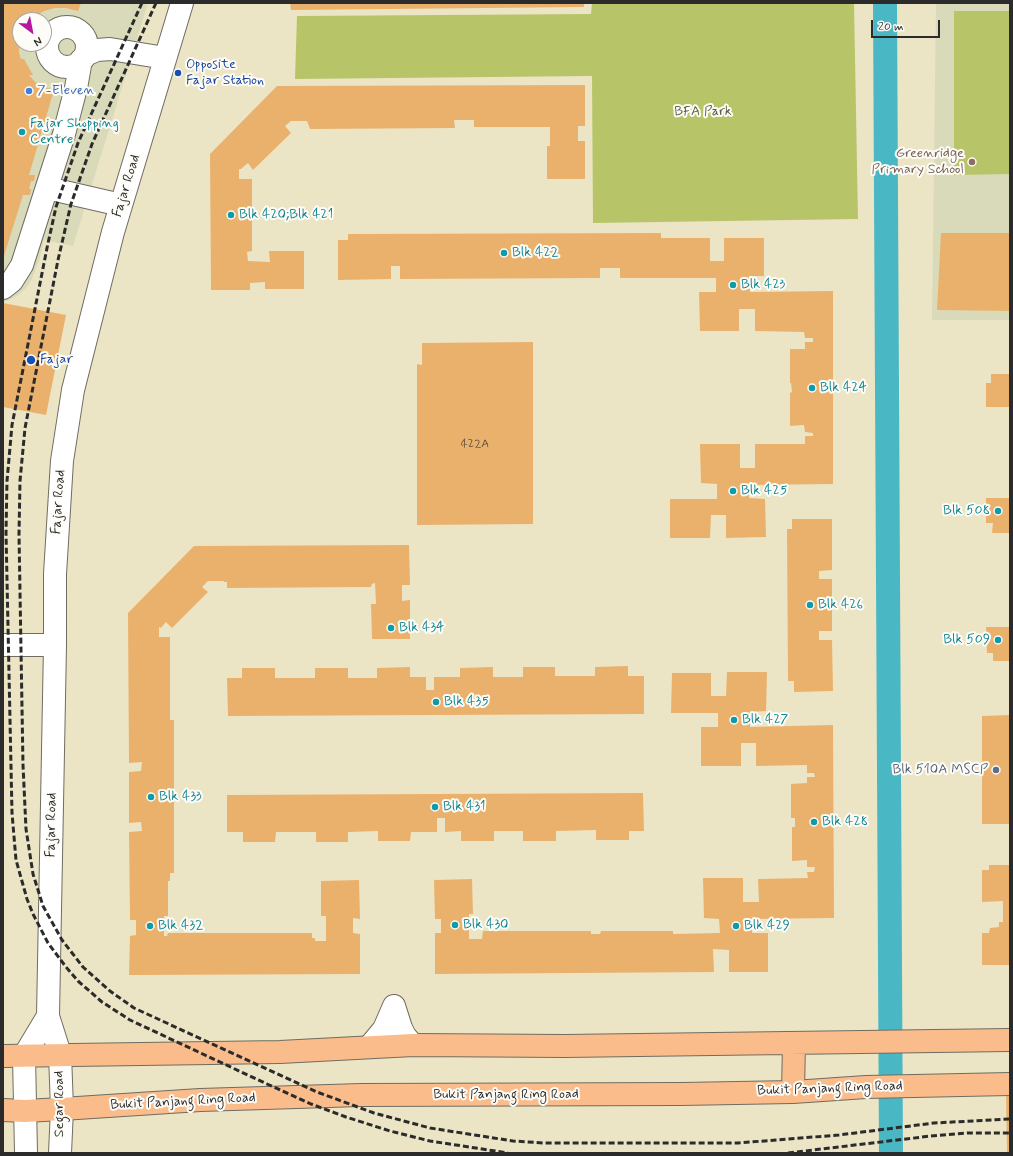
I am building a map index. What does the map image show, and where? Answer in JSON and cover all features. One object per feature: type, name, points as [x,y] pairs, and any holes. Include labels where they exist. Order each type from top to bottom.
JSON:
[{"type":"main road","points":[[3,1056],[280,1052],[413,1045],[565,1046],[1010,1040]]},
{"type":"main road","points":[[793,1092],[794,1042]]},
{"type":"main road","name":"Bukit Panjang Ring Road","points":[[3,1110],[25,1111],[200,1100],[361,1095],[793,1092],[866,1087],[1010,1084]]},
{"type":"street","name":"Fajar Road","points":[[60,1054],[48,1016],[54,574],[62,461],[73,390],[113,232],[182,3]]},
{"type":"street","points":[[3,288],[16,276],[22,265],[48,188],[66,128],[83,58],[97,50],[110,49],[165,58]]},
{"type":"street","points":[[48,188],[121,205]]},
{"type":"street","points":[[3,645],[54,644]]},
{"type":"street","points":[[369,1047],[384,1029],[394,1006],[401,1028],[413,1045]]},
{"type":"street","points":[[26,1153],[24,1056],[48,1016]]},
{"type":"street","name":"Segar Road","points":[[60,1054],[62,1109],[60,1153]]},
{"type":"shaded area","name":"Fajar Shopping Centre","points":[[3,3],[148,3],[73,246],[44,240],[39,261],[31,281],[17,296],[3,302]]},
{"type":"shaded area","name":"Greenridge Primary School","points":[[936,3],[1010,3],[1010,320],[932,320]]},
{"type":"green space","name":"BFA Park","points":[[592,3],[854,3],[858,219],[593,223],[592,76],[295,79],[297,16],[591,14]]},
{"type":"green space","points":[[954,11],[1010,11],[1010,174],[954,175]]},
{"type":"building","name":"Fajar Shopping Centre","points":[[3,3],[81,3],[78,11],[66,8],[55,8],[42,12],[12,12],[12,52],[19,52],[21,59],[24,59],[33,75],[29,75],[35,82],[54,90],[29,175],[35,175],[34,181],[31,181],[29,189],[31,189],[30,195],[23,195],[3,259]]},
{"type":"building","points":[[290,3],[584,3],[584,7],[291,10]]},
{"type":"building","name":"Blk 420;Blk 421","points":[[585,85],[585,126],[578,126],[578,141],[585,141],[585,179],[547,179],[547,146],[550,146],[550,127],[474,127],[474,120],[454,120],[455,128],[310,129],[307,121],[291,121],[285,126],[291,133],[253,170],[248,163],[239,169],[239,179],[252,179],[252,251],[247,252],[248,261],[270,262],[269,251],[304,251],[304,289],[265,289],[265,282],[250,283],[250,290],[211,290],[210,154],[277,86]]},
{"type":"building","points":[[661,233],[661,238],[710,238],[710,261],[724,261],[724,238],[764,238],[764,276],[749,276],[750,292],[833,291],[833,484],[749,485],[749,498],[765,499],[766,537],[726,538],[726,515],[711,515],[710,538],[670,538],[670,499],[717,499],[717,484],[701,483],[700,444],[740,444],[740,468],[755,468],[755,444],[805,444],[805,436],[813,436],[813,433],[805,432],[804,425],[790,426],[790,393],[792,392],[790,383],[790,349],[805,349],[805,342],[813,342],[813,338],[805,338],[804,332],[755,331],[755,309],[739,309],[739,331],[700,331],[699,292],[716,292],[716,278],[620,278],[620,268],[600,268],[600,278],[400,279],[400,266],[391,266],[391,279],[338,280],[338,240],[348,240],[348,234]]},
{"type":"building","points":[[941,233],[1010,233],[1010,311],[937,310]]},
{"type":"building","points":[[3,303],[66,315],[46,415],[3,407]]},
{"type":"building","points":[[533,342],[533,524],[417,525],[417,364],[422,365],[422,343]]},
{"type":"building","points":[[991,374],[1010,374],[1010,407],[986,407],[986,383],[991,383]]},
{"type":"building","name":"Blk 508","points":[[986,498],[1010,498],[1010,533],[992,533],[993,523],[986,523]]},
{"type":"building","name":"Blk 426","points":[[792,519],[832,519],[832,570],[819,571],[819,579],[832,579],[832,631],[819,631],[819,640],[832,640],[833,691],[794,692],[794,681],[788,681],[787,529],[792,529]]},
{"type":"building","points":[[409,545],[410,585],[402,585],[402,601],[410,600],[410,639],[372,639],[371,604],[376,604],[375,583],[372,584],[371,587],[227,588],[227,582],[208,581],[202,587],[208,592],[172,628],[166,622],[161,628],[159,627],[159,637],[170,637],[170,720],[174,720],[174,873],[170,873],[170,881],[168,881],[168,916],[164,916],[164,936],[167,936],[168,933],[312,933],[312,938],[315,938],[315,941],[326,941],[326,916],[321,916],[321,881],[359,880],[360,919],[353,918],[353,933],[360,934],[360,974],[129,975],[130,936],[136,935],[136,920],[130,920],[129,832],[142,831],[141,822],[129,823],[129,772],[141,771],[142,762],[129,763],[128,613],[194,546]]},
{"type":"building","name":"Blk 509","points":[[986,627],[1010,627],[1010,661],[993,661],[993,653],[987,653]]},
{"type":"building","name":"Blk 435","points":[[628,666],[628,676],[644,676],[644,714],[228,716],[227,678],[242,678],[242,668],[275,668],[275,678],[315,678],[315,668],[348,668],[348,678],[377,678],[377,668],[410,667],[410,677],[426,677],[426,690],[434,690],[434,677],[460,677],[460,668],[493,667],[493,677],[523,677],[523,667],[555,667],[555,676],[595,676],[595,667]]},
{"type":"building","points":[[727,672],[767,672],[766,711],[750,712],[750,727],[833,725],[834,918],[752,919],[752,933],[768,933],[768,972],[729,972],[729,950],[713,949],[714,972],[435,974],[435,933],[441,933],[441,919],[435,919],[434,880],[472,879],[473,914],[469,914],[469,939],[482,939],[483,931],[591,931],[591,934],[600,934],[601,931],[673,931],[673,934],[720,933],[719,919],[704,918],[703,878],[743,878],[743,902],[759,902],[758,879],[808,878],[807,872],[814,872],[815,867],[807,867],[807,860],[792,861],[792,827],[795,827],[795,818],[791,818],[791,784],[807,783],[807,777],[815,777],[814,773],[807,773],[807,765],[756,766],[756,743],[741,743],[741,766],[701,766],[701,727],[718,727],[718,713],[671,713],[672,673],[711,673],[711,696],[726,696]]},
{"type":"building","name":"Blk 510A MSCP","points":[[1010,715],[1010,824],[982,824],[982,716]]},
{"type":"building","name":"Blk 431","points":[[643,793],[644,831],[629,831],[629,840],[596,840],[596,830],[556,831],[556,841],[523,841],[523,831],[494,831],[494,841],[461,841],[461,831],[445,832],[445,818],[437,818],[437,832],[411,832],[410,841],[378,841],[378,831],[348,832],[348,842],[316,842],[316,832],[276,832],[275,842],[243,842],[243,832],[227,832],[227,795]]},
{"type":"building","points":[[989,865],[1010,865],[1010,965],[982,965],[982,933],[989,933],[990,928],[999,927],[999,922],[1003,922],[1003,901],[982,902],[982,870],[989,870]]},
{"type":"building","points":[[1006,1092],[1010,1092],[1010,1153],[1007,1153]]},
{"type":"waterway","points":[[885,3],[891,1153]]},
{"type":"railway","points":[[142,3],[78,143],[56,207],[12,425],[7,481],[6,533],[12,813],[16,860],[27,899],[48,943],[66,967],[78,981],[102,1002],[130,1020],[311,1104],[346,1117],[390,1131],[430,1141],[508,1153]]},
{"type":"railway","points":[[156,3],[92,144],[71,204],[58,260],[25,428],[20,481],[19,534],[23,765],[26,829],[33,874],[43,906],[62,940],[83,967],[110,991],[134,1008],[317,1092],[374,1113],[430,1128],[513,1141],[544,1143],[738,1143],[839,1135],[934,1123],[1010,1119]]},
{"type":"railway","points":[[788,1153],[931,1136],[968,1133],[1010,1133]]},
{"type":"place","name":"Opposite Fajar Station","points":[[178,73]]},
{"type":"place","name":"7-Eleven","points":[[29,91]]},
{"type":"place","name":"Fajar Shopping Centre","points":[[22,132]]},
{"type":"place","name":"Greenridge Primary School","points":[[972,162]]},
{"type":"place","name":"Blk 420;Blk 421","points":[[231,215]]},
{"type":"place","name":"Blk 422","points":[[504,253]]},
{"type":"place","name":"Blk 423","points":[[733,285]]},
{"type":"place","name":"Fajar","points":[[31,360]]},
{"type":"place","name":"Blk 424","points":[[812,388]]},
{"type":"place","name":"Blk 425","points":[[733,491]]},
{"type":"place","name":"Blk 508","points":[[998,511]]},
{"type":"place","name":"Blk 426","points":[[810,605]]},
{"type":"place","name":"Blk 434","points":[[391,628]]},
{"type":"place","name":"Blk 509","points":[[998,640]]},
{"type":"place","name":"Blk 435","points":[[436,702]]},
{"type":"place","name":"Blk 427","points":[[734,720]]},
{"type":"place","name":"Blk 510A MSCP","points":[[996,770]]},
{"type":"place","name":"Blk 433","points":[[151,797]]},
{"type":"place","name":"Blk 431","points":[[435,807]]},
{"type":"place","name":"Blk 428","points":[[814,822]]},
{"type":"place","name":"Blk 430","points":[[455,925]]},
{"type":"place","name":"Blk 432","points":[[150,926]]},
{"type":"place","name":"Blk 429","points":[[736,926]]}]
